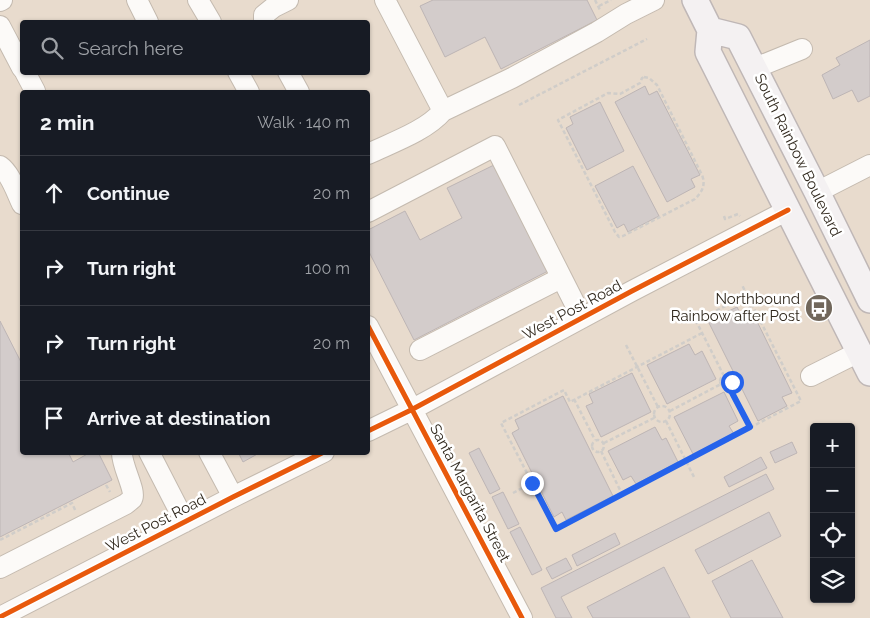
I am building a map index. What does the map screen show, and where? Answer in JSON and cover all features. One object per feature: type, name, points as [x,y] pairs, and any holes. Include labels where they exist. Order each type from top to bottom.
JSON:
[{"type":"main road","points":[[695,0],[710,30],[708,52],[865,363]]},
{"type":"main road","name":"South Rainbow Boulevard","points":[[710,30],[738,37],[818,192],[870,300]]},
{"type":"main road","points":[[766,166],[786,173],[796,189],[818,192]]},
{"type":"main road","points":[[788,210],[801,214],[818,235],[840,239]]},
{"type":"street","points":[[137,0],[147,20]]},
{"type":"street","points":[[198,0],[209,20]]},
{"type":"street","points":[[264,20],[264,15],[288,0]]},
{"type":"street","points":[[385,0],[443,111]]},
{"type":"street","points":[[370,153],[436,120],[443,111],[597,32],[623,7],[654,0]]},
{"type":"street","points":[[0,26],[20,64]]},
{"type":"street","points":[[755,68],[802,49]]},
{"type":"street","points":[[26,75],[34,90]]},
{"type":"street","points":[[240,75],[248,90]]},
{"type":"street","points":[[290,75],[298,90]]},
{"type":"street","points":[[370,211],[495,146],[582,318]]},
{"type":"street","points":[[818,192],[870,165]]},
{"type":"street","points":[[0,166],[8,175],[20,200]]},
{"type":"street","name":"West Post Road","points":[[370,430],[788,210]]},
{"type":"street","points":[[420,350],[561,278]]},
{"type":"street","name":"Santa Margarita Street","points":[[370,330],[522,618]]},
{"type":"street","points":[[811,376],[865,363]]},
{"type":"street","points":[[0,568],[126,504],[132,498],[134,492],[122,460],[122,455]]},
{"type":"street","points":[[151,455],[185,522]]},
{"type":"street","points":[[211,455],[233,497]]},
{"type":"street","name":"West Post Road","points":[[10,615],[233,497],[318,455]]},
{"type":"path","points":[[598,6],[611,0]]},
{"type":"path","points":[[519,105],[647,39]]},
{"type":"path","points":[[642,78],[649,78],[657,85],[702,175],[704,180],[702,191],[695,199],[619,237],[558,120],[608,93],[620,94],[640,83],[642,78]]},
{"type":"path","points":[[724,216],[725,219],[738,214],[740,216]]},
{"type":"path","points":[[702,333],[570,402],[564,390],[501,423],[556,529],[801,401],[742,285]]},
{"type":"path","points":[[724,376],[696,321],[747,295]]},
{"type":"path","points":[[626,345],[658,407]]},
{"type":"path","points":[[720,384],[721,378],[724,376]]},
{"type":"path","points":[[724,376],[730,376],[732,379],[729,387]]},
{"type":"path","points":[[720,384],[729,387],[750,427]]},
{"type":"path","points":[[670,411],[720,384]]},
{"type":"path","points":[[574,400],[595,440]]},
{"type":"path","points":[[666,422],[657,421],[653,413],[655,409],[663,406],[667,407],[670,411]]},
{"type":"path","points":[[666,422],[669,419],[670,411]]},
{"type":"path","points":[[604,443],[654,418]]},
{"type":"path","points":[[666,422],[695,479]]},
{"type":"path","points":[[595,440],[604,443]]},
{"type":"path","points":[[595,440],[592,449],[594,451],[601,451]]},
{"type":"path","points":[[601,451],[604,443]]},
{"type":"path","points":[[601,451],[622,494]]},
{"type":"path","points":[[513,493],[532,483]]},
{"type":"path","points":[[106,485],[113,497]]},
{"type":"path","points":[[0,540],[72,503],[78,515]]},
{"type":"building","points":[[433,0],[587,0],[597,20],[501,69],[485,37],[445,57],[420,6]]},
{"type":"building","points":[[870,40],[870,96],[858,102],[852,90],[833,99],[822,75],[840,65],[836,58]]},
{"type":"building","points":[[645,86],[649,95],[657,91],[700,175],[691,179],[695,187],[667,202],[615,102]]},
{"type":"building","points":[[600,102],[624,151],[587,170],[566,128],[573,124],[570,117]]},
{"type":"building","points":[[494,165],[548,271],[414,340],[370,254],[370,229],[405,211],[420,240],[462,218],[447,188]]},
{"type":"building","points":[[633,166],[659,216],[628,232],[624,224],[617,228],[595,186]]},
{"type":"building","points":[[737,307],[740,313],[750,307],[792,393],[782,397],[787,406],[758,421],[708,321]]},
{"type":"building","points":[[0,321],[20,360],[20,455],[70,455],[73,462],[86,455],[100,455],[112,480],[0,537]]},
{"type":"building","points":[[689,344],[695,355],[702,351],[716,379],[667,404],[647,365]]},
{"type":"building","points":[[632,373],[651,412],[601,437],[586,406],[593,403],[589,394]]},
{"type":"building","points":[[724,392],[738,421],[729,426],[734,434],[693,454],[674,417]]},
{"type":"building","points":[[563,396],[613,496],[566,520],[562,512],[554,517],[512,433],[519,429],[515,420]]},
{"type":"building","points":[[655,427],[662,440],[666,438],[678,462],[636,484],[631,476],[623,480],[608,451]]},
{"type":"building","points":[[792,442],[797,453],[775,463],[770,452]]},
{"type":"building","points":[[479,448],[500,489],[490,494],[469,453]]},
{"type":"building","points":[[240,455],[256,455],[243,462]]},
{"type":"building","points":[[761,457],[767,468],[729,487],[724,477]]},
{"type":"building","points":[[766,474],[774,489],[561,597],[572,618],[556,618],[541,588]]},
{"type":"building","points":[[503,492],[519,524],[508,529],[492,497]]},
{"type":"building","points":[[769,512],[781,536],[708,574],[695,550]]},
{"type":"building","points":[[520,527],[542,570],[532,575],[510,532]]},
{"type":"building","points":[[615,533],[620,544],[577,566],[572,555]]},
{"type":"building","points":[[566,558],[572,569],[552,579],[546,568]]},
{"type":"building","points":[[752,560],[783,618],[731,618],[712,581]]},
{"type":"building","points":[[664,567],[690,618],[593,618],[587,607]]},
{"type":"cycle path","points":[[370,430],[788,210]]},
{"type":"cycle path","points":[[370,330],[522,618]]},
{"type":"cycle path","points":[[0,617],[318,455]]},
{"type":"place","name":"Northbound Rainbow after Post","points":[[819,308]]},
{"type":"route","points":[[532,483],[556,529],[750,427],[729,387],[732,382]]}]
